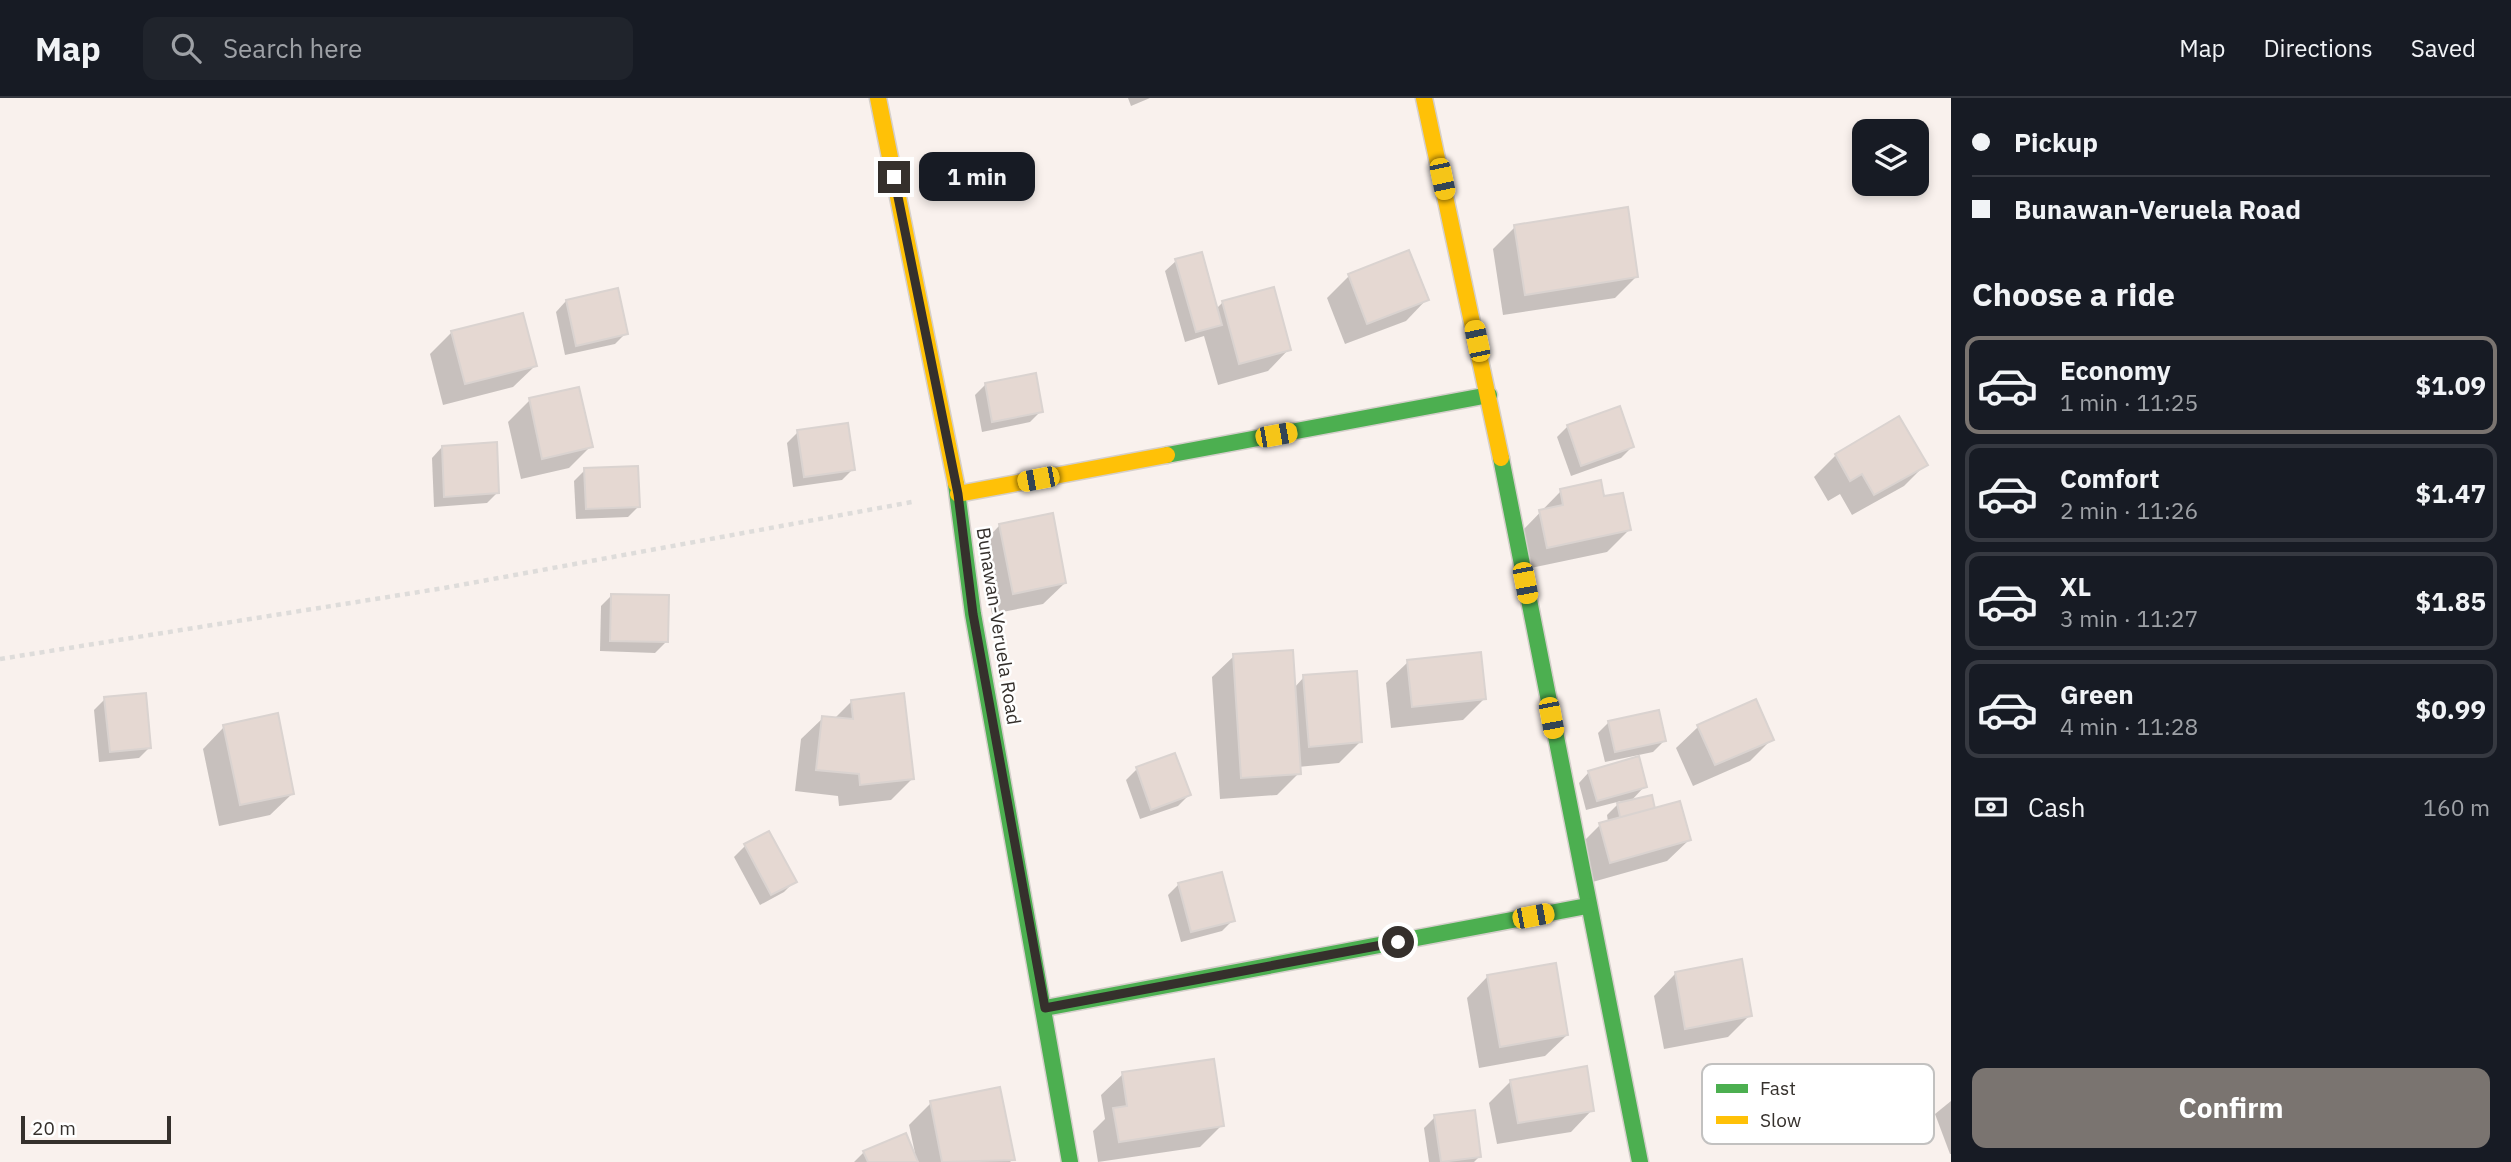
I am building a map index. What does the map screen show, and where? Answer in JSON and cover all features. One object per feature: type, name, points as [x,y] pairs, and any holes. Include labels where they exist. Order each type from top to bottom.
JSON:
[{"type":"street","name":"Bunawan-Veruela Road","points":[[878,98],[958,494],[973,614],[1045,1008],[1070,1162]]},
{"type":"street","points":[[1424,98],[1489,395],[1587,906],[1640,1162]]},
{"type":"street","points":[[958,494],[1489,395]]},
{"type":"street","points":[[1045,1008],[1587,906]]},
{"type":"path","points":[[0,660],[443,588],[958,494]]},
{"type":"building","points":[[1628,207],[1638,277],[1525,295],[1514,225]]},
{"type":"building","points":[[1409,250],[1429,300],[1367,324],[1348,274]]},
{"type":"building","points":[[1202,252],[1222,325],[1196,332],[1175,259]]},
{"type":"building","points":[[1274,287],[1291,350],[1239,364],[1222,301]]},
{"type":"building","points":[[618,288],[628,334],[576,346],[566,300]]},
{"type":"building","points":[[523,313],[537,366],[465,384],[451,331]]},
{"type":"building","points":[[1036,373],[1043,412],[992,422],[985,383]]},
{"type":"building","points":[[579,387],[593,447],[542,459],[529,398]]},
{"type":"building","points":[[1620,406],[1634,447],[1581,466],[1567,425]]},
{"type":"building","points":[[1899,416],[1928,465],[1874,495],[1862,474],[1850,481],[1835,454]]},
{"type":"building","points":[[848,423],[855,470],[804,477],[797,430]]},
{"type":"building","points":[[497,442],[499,493],[444,497],[442,446]]},
{"type":"building","points":[[638,466],[640,507],[586,509],[584,468]]},
{"type":"building","points":[[1601,480],[1604,496],[1623,493],[1631,530],[1547,548],[1539,510],[1563,505],[1560,489]]},
{"type":"building","points":[[1053,513],[1066,583],[1013,594],[999,524]]},
{"type":"building","points":[[611,594],[669,595],[668,642],[610,641]]},
{"type":"building","points":[[1293,650],[1301,774],[1241,778],[1233,654]]},
{"type":"building","points":[[1481,652],[1486,699],[1412,707],[1407,660]]},
{"type":"building","points":[[1357,671],[1362,742],[1309,747],[1303,675]]},
{"type":"building","points":[[146,693],[151,748],[110,752],[104,697]]},
{"type":"building","points":[[904,693],[914,779],[860,785],[859,774],[816,770],[822,716],[853,719],[851,700]]},
{"type":"building","points":[[1756,699],[1774,740],[1715,765],[1697,725]]},
{"type":"building","points":[[1659,710],[1666,741],[1615,752],[1608,721]]},
{"type":"building","points":[[278,713],[294,794],[240,805],[223,725]]},
{"type":"building","points":[[1175,753],[1191,795],[1151,810],[1136,767]]},
{"type":"building","points":[[1639,756],[1647,787],[1597,801],[1588,771]]},
{"type":"building","points":[[1652,795],[1657,818],[1622,826],[1617,803]]},
{"type":"building","points":[[1680,801],[1691,840],[1610,863],[1599,823]]},
{"type":"building","points":[[769,831],[797,882],[771,895],[744,844]]},
{"type":"building","points":[[1222,872],[1235,921],[1191,932],[1178,883]]},
{"type":"building","points":[[1742,959],[1752,1016],[1685,1029],[1675,972]]},
{"type":"building","points":[[1556,963],[1568,1035],[1500,1047],[1487,975]]},
{"type":"building","points":[[1214,1059],[1224,1126],[1119,1142],[1113,1108],[1127,1106],[1122,1072]]},
{"type":"building","points":[[1587,1066],[1594,1111],[1518,1123],[1510,1080]]},
{"type":"building","points":[[1000,1087],[1015,1160],[942,1162],[930,1101]]},
{"type":"building","points":[[1475,1110],[1481,1157],[1441,1162],[1434,1115]]},
{"type":"building","points":[[906,1133],[918,1162],[868,1162],[863,1151]]},
{"type":"traffic: fast","points":[[1167,455],[1489,395]]},
{"type":"traffic: fast","points":[[1501,458],[1640,1162]]},
{"type":"traffic: fast","points":[[956,484],[973,614],[1070,1162]]},
{"type":"traffic: fast","points":[[1045,1008],[1587,906]]},
{"type":"traffic: slow","points":[[878,98],[956,484]]},
{"type":"traffic: slow","points":[[1424,98],[1501,458]]},
{"type":"traffic: slow","points":[[958,494],[1167,455]]},
{"type":"route","points":[[894,177],[958,494],[973,614],[1045,1008],[1398,942]]}]
